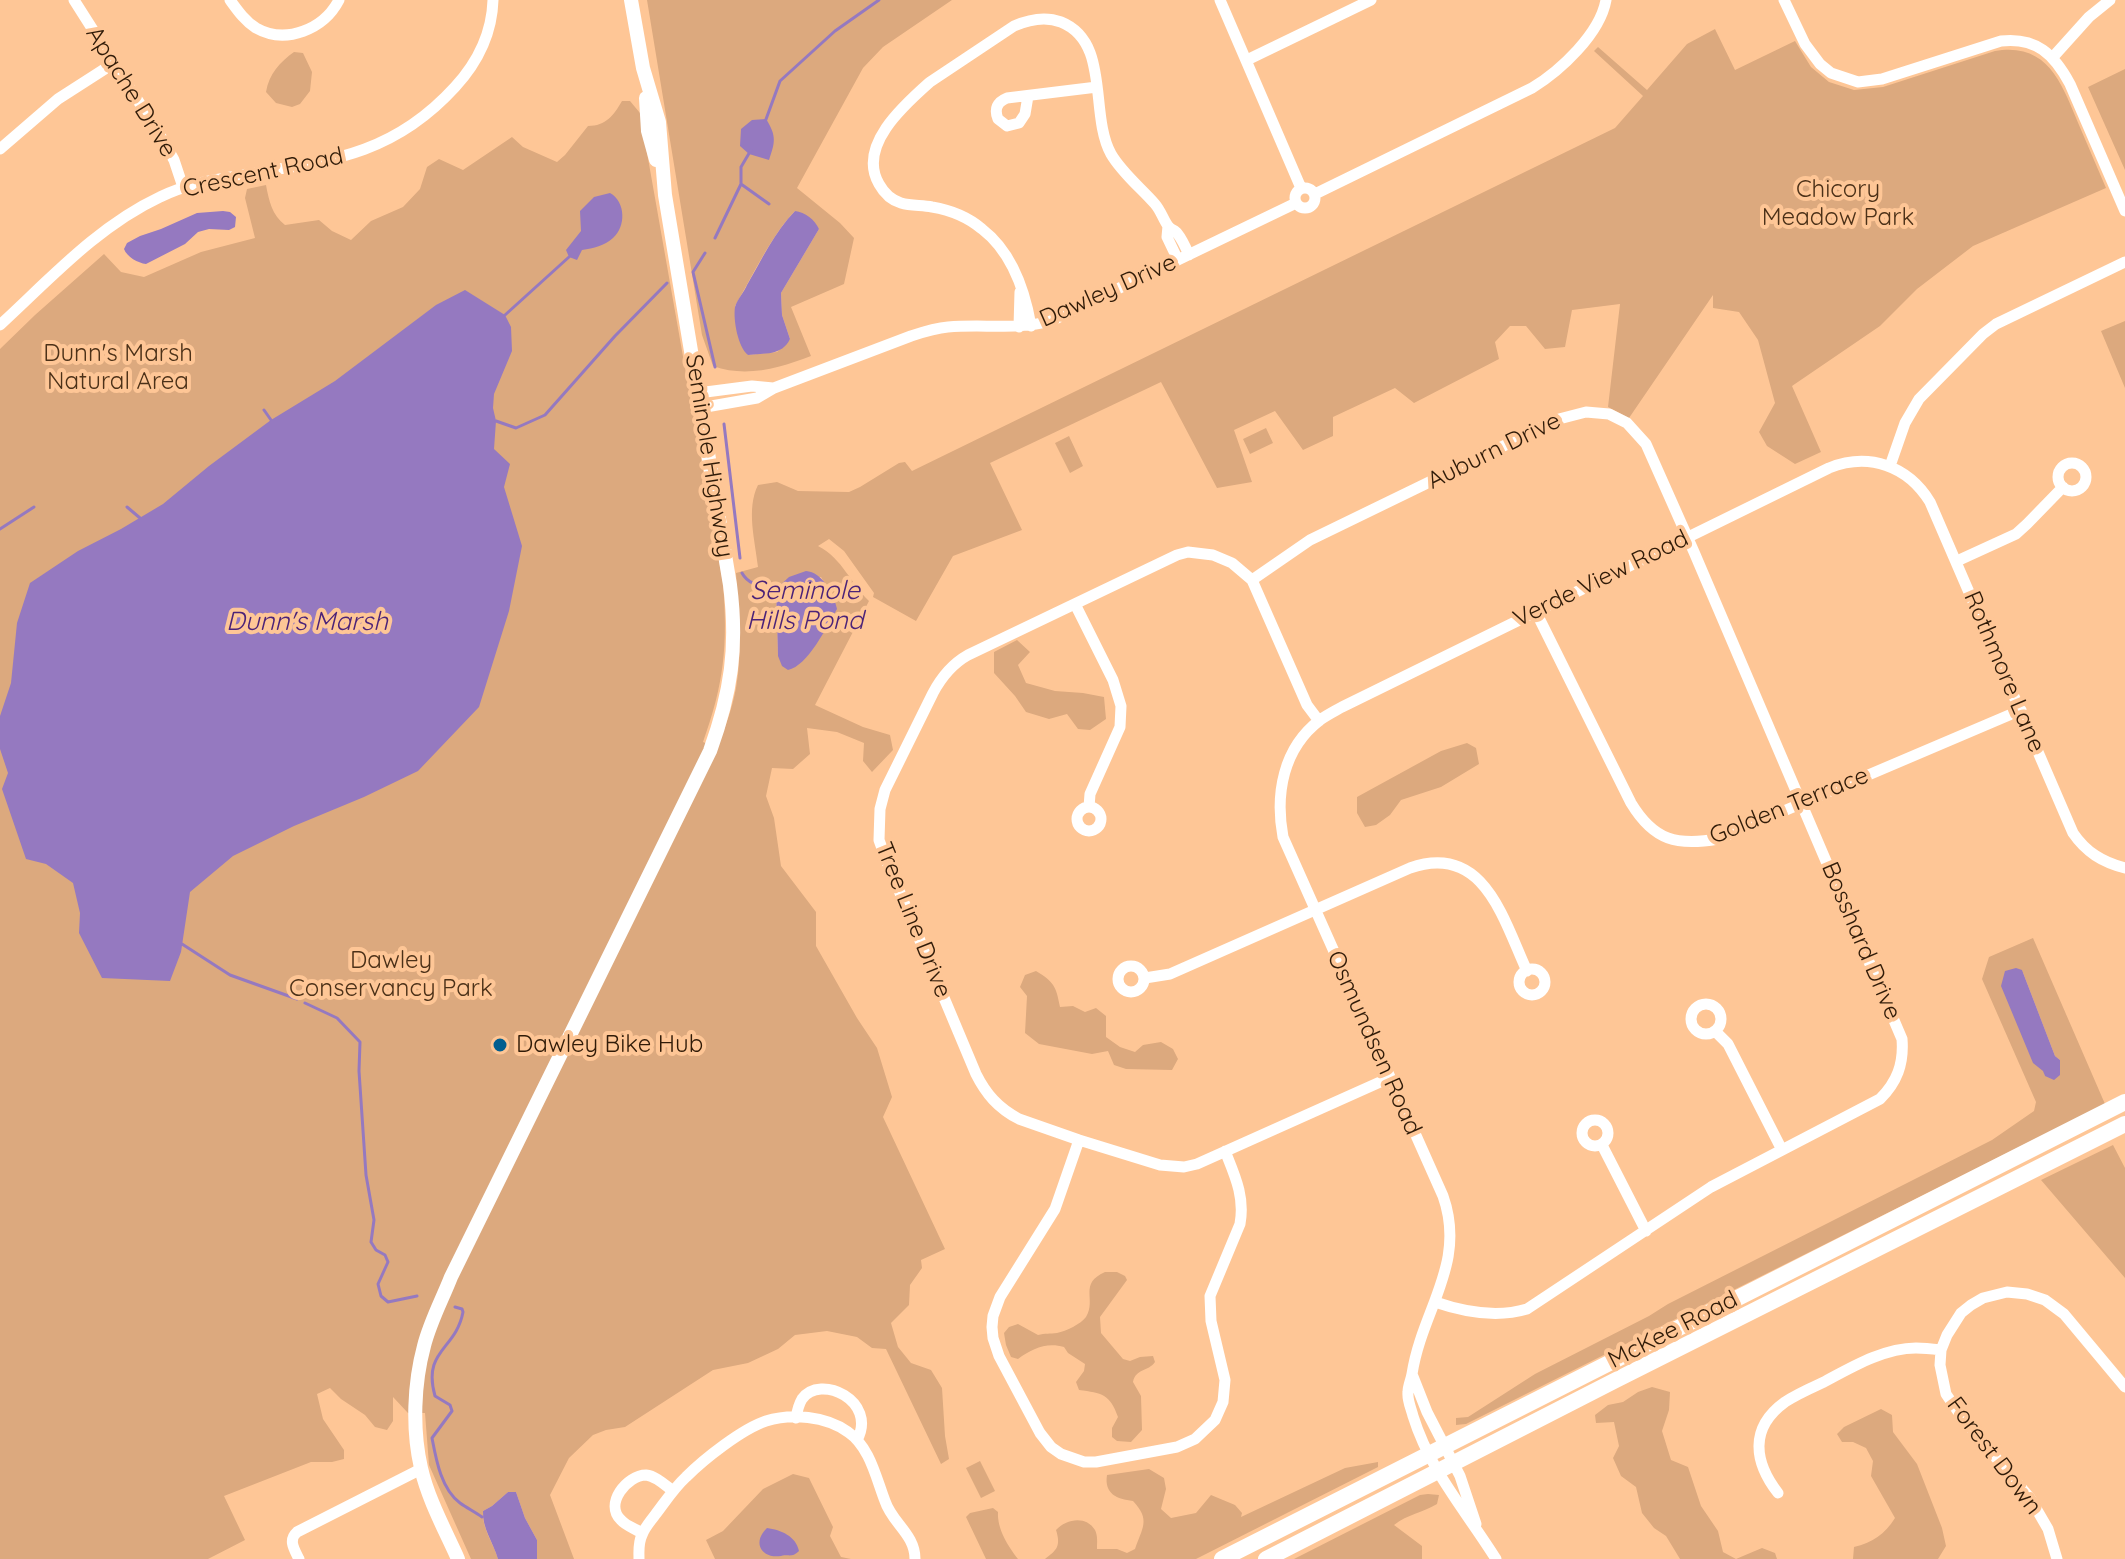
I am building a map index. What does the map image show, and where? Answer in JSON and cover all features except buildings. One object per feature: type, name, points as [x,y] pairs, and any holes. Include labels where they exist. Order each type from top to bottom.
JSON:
[{"type":"main road","name":"McKee Road","points":[[1222,1559],[2125,1102]]},
{"type":"main road","name":"McKee Road","points":[[1266,1559],[2125,1124]]},
{"type":"street","name":"Apache Drive","points":[[74,0],[163,140],[183,187]]},
{"type":"street","points":[[230,0],[256,28],[270,34],[284,35],[314,27],[339,0]]},
{"type":"street","name":"Crescent Road","points":[[0,325],[108,228],[143,205],[183,187],[212,180],[331,160],[365,150],[400,132],[446,97],[473,65],[484,43],[493,0]]},
{"type":"street","name":"Seminole Highway","points":[[458,1559],[421,1469],[416,1391],[424,1344],[501,1175],[710,751],[728,694],[734,642],[733,612],[665,195],[648,131],[643,68],[631,0]]},
{"type":"street","points":[[1220,0],[1301,188]]},
{"type":"street","points":[[1247,60],[1371,0]]},
{"type":"street","points":[[1315,194],[1548,78],[1594,29],[1606,0]]},
{"type":"street","points":[[1784,0],[1805,44],[1820,64],[1831,73],[1858,82],[1882,79],[2001,41],[2012,40],[2037,46],[2053,57],[2070,84],[2125,211]]},
{"type":"street","points":[[2053,57],[2089,17],[2110,0]]},
{"type":"street","points":[[1025,326],[1020,288],[1008,257],[995,240],[965,218],[932,207],[902,204],[887,195],[875,177],[872,159],[882,135],[893,120],[930,82],[1027,20],[1043,18],[1057,21],[1083,38],[1089,48],[1102,129],[1112,155],[1157,206],[1168,226],[1167,237],[1184,257]]},
{"type":"street","points":[[0,149],[58,99],[114,63]]},
{"type":"street","points":[[1028,96],[1097,87]]},
{"type":"street","points":[[1301,188],[1311,189],[1315,194],[1315,201],[1308,208],[1301,208],[1296,203],[1295,195],[1301,188]]},
{"type":"street","name":"Dawley Drive","points":[[699,400],[752,386],[774,388],[932,329],[1025,326],[1068,314],[1296,203]]},
{"type":"street","points":[[1890,466],[1910,412],[1919,399],[1983,334],[1996,324],[2125,262]]},
{"type":"street","name":"Auburn Drive","points":[[1252,580],[1310,540],[1574,413],[1598,411],[1619,418],[1641,437],[1688,537]]},
{"type":"street","name":"Verde View Road","points":[[1319,721],[1837,464],[1863,461],[1890,466]]},
{"type":"street","name":"Rothmore Lane","points":[[1890,466],[1909,477],[1924,492],[1938,517],[2064,814],[2080,843],[2101,860],[2125,868]]},
{"type":"street","points":[[1957,561],[2016,534],[2063,487]]},
{"type":"street","name":"Bosshard Drive","points":[[1435,1302],[1495,1314],[1511,1314],[1527,1309],[1711,1187],[1871,1106],[1896,1079],[1902,1064],[1900,1030],[1688,537]]},
{"type":"street","name":"Tree Line Drive","points":[[1252,580],[1223,558],[1188,552],[1165,559],[968,655],[941,679],[885,790],[878,819],[879,840],[983,1088],[1008,1113],[1079,1140],[1171,1167],[1197,1164],[1389,1078]]},
{"type":"street","points":[[1252,580],[1307,705],[1319,721]]},
{"type":"street","points":[[1075,604],[1113,680],[1121,706],[1120,727],[1090,794],[1089,807]]},
{"type":"street","name":"Golden Terrace","points":[[1536,612],[1641,820],[1676,842],[1718,839],[2021,710]]},
{"type":"street","name":"Osmundsen Road","points":[[1319,721],[1290,756],[1282,780],[1279,816],[1283,837],[1447,1210],[1451,1232],[1450,1255],[1415,1352],[1408,1398],[1420,1438],[1437,1472],[1496,1559]]},
{"type":"street","points":[[1145,978],[1170,974],[1424,863],[1437,862],[1473,873],[1487,888],[1527,971]]},
{"type":"street","points":[[1715,1031],[1728,1044],[1782,1150]]},
{"type":"street","points":[[1079,1140],[1055,1209],[1000,1297],[992,1327],[999,1356],[1045,1440],[1061,1454],[1084,1462],[1107,1462],[1186,1444],[1203,1433],[1219,1413],[1225,1380],[1211,1321],[1210,1296],[1242,1213],[1240,1189],[1225,1151]]},
{"type":"street","points":[[1602,1145],[1646,1231]]},
{"type":"street","points":[[1778,1493],[1763,1469],[1759,1442],[1766,1422],[1786,1402],[1895,1350],[1941,1350],[1953,1323],[1971,1305],[1996,1294],[2017,1292],[2045,1300],[2064,1314],[2125,1387]]},
{"type":"street","name":"Forest Down","points":[[1941,1350],[1941,1373],[1946,1394],[1963,1419],[2030,1498],[2048,1529],[2057,1559]]},
{"type":"street","name":"Osmundsen Road","points":[[1412,1374],[1469,1498],[1477,1529]]},
{"type":"street","points":[[796,1418],[802,1400],[811,1392],[822,1389],[846,1396],[862,1415],[863,1428],[857,1440]]},
{"type":"street","points":[[639,1559],[642,1533],[687,1475],[741,1433],[768,1421],[811,1418],[829,1422],[857,1440],[873,1468],[887,1508],[914,1545],[915,1559]]},
{"type":"street","points":[[299,1559],[293,1545],[293,1536],[297,1532],[421,1469]]},
{"type":"street","points":[[642,1533],[621,1521],[617,1515],[616,1501],[622,1488],[627,1482],[646,1475],[655,1477],[673,1491]]},
{"type":"green space","points":[[647,0],[952,0],[883,47],[863,68],[797,188],[854,238],[844,284],[791,307],[811,356],[763,370],[725,370],[713,366],[702,335]],"holes":[[[795,211],[819,229],[781,293],[782,315],[790,339],[777,352],[748,355],[735,306],[755,269],[778,231]]]},
{"type":"green space","name":"Dawley Conservancy Park","points":[[1715,29],[1735,70],[1795,41],[1811,67],[1829,82],[1854,90],[1883,87],[1995,51],[2029,53],[2041,60],[2059,82],[2106,188],[1973,246],[1917,289],[1880,326],[1792,386],[1821,452],[1795,464],[1767,446],[1759,432],[1775,403],[1758,340],[1739,312],[1713,308],[1713,295],[1629,418],[1608,407],[1620,304],[1572,310],[1565,347],[1545,349],[1526,326],[1510,326],[1495,342],[1499,359],[1414,403],[1395,388],[1333,417],[1333,436],[1303,450],[1275,411],[1234,430],[1252,482],[1217,488],[1161,382],[990,463],[1022,530],[953,556],[916,621],[873,597],[874,593],[844,551],[829,539],[818,546],[840,564],[869,601],[815,705],[863,727],[890,735],[893,750],[872,772],[863,761],[864,743],[837,732],[807,728],[810,754],[793,769],[772,768],[766,796],[774,818],[781,866],[816,912],[816,946],[877,1048],[892,1097],[883,1117],[945,1249],[921,1260],[922,1268],[910,1285],[909,1305],[891,1323],[898,1347],[911,1363],[931,1370],[942,1388],[949,1459],[941,1464],[886,1349],[872,1348],[857,1337],[827,1331],[795,1335],[778,1349],[748,1363],[713,1370],[625,1427],[593,1435],[569,1458],[550,1495],[574,1559],[537,1559],[537,1540],[516,1492],[508,1492],[483,1511],[486,1530],[498,1559],[471,1559],[429,1465],[425,1413],[408,1413],[393,1397],[393,1421],[387,1430],[375,1427],[365,1415],[330,1388],[317,1394],[323,1419],[344,1450],[344,1459],[311,1462],[224,1496],[245,1540],[208,1559],[0,1559],[0,349],[35,315],[104,254],[121,272],[144,277],[201,252],[255,238],[245,198],[247,189],[266,185],[274,212],[285,225],[319,220],[332,231],[351,240],[371,221],[403,207],[420,189],[427,167],[439,159],[463,170],[512,137],[523,147],[557,162],[588,126],[605,122],[622,101],[630,101],[640,113],[723,583],[723,664],[716,701],[703,742],[717,748],[730,711],[738,674],[736,573],[758,567],[752,514],[758,485],[777,482],[798,491],[849,492],[899,463],[905,462],[912,471],[1615,128],[1643,96],[1594,51],[1598,47],[1647,90],[1687,44]],"holes":[[[821,577],[829,591],[778,656],[776,589]]]},
{"type":"green space","points":[[294,52],[303,53],[312,72],[310,91],[300,104],[292,107],[276,103],[266,92],[276,69]]},
{"type":"green space","points":[[2125,69],[2125,170],[2088,87]]},
{"type":"green space","points":[[2125,321],[2125,388],[2101,331]]},
{"type":"green space","points":[[1266,428],[1273,443],[1250,454],[1243,439]]},
{"type":"green space","points":[[1069,436],[1083,466],[1070,473],[1055,443]]},
{"type":"green space","points":[[1017,640],[1030,652],[1018,665],[1026,683],[1055,691],[1104,697],[1106,719],[1090,730],[1078,729],[1067,714],[1049,719],[1026,712],[994,673],[994,652]]},
{"type":"green space","points":[[1467,743],[1476,748],[1479,764],[1441,787],[1401,800],[1390,815],[1376,825],[1365,827],[1357,813],[1357,797],[1441,751]]},
{"type":"green space","points":[[2033,938],[2105,1104],[1466,1424],[1456,1425],[1456,1418],[1468,1417],[1535,1374],[1992,1140],[2034,1111],[2036,1102],[1982,979],[1989,957]],"holes":[[[2022,970],[2055,1056],[2060,1060],[2045,1076]]]},
{"type":"green space","points":[[1036,971],[1053,985],[1060,1007],[1073,1006],[1085,1012],[1096,1008],[1106,1016],[1106,1037],[1120,1047],[1135,1052],[1143,1045],[1161,1042],[1173,1049],[1178,1059],[1172,1070],[1126,1069],[1114,1065],[1108,1051],[1092,1054],[1039,1044],[1025,1033],[1027,996],[1020,987],[1025,975]]},
{"type":"green space","points":[[2113,1145],[2125,1168],[2125,1278],[2041,1180]]},
{"type":"green space","points":[[1105,1272],[1117,1272],[1127,1280],[1100,1317],[1101,1333],[1123,1359],[1130,1361],[1153,1356],[1155,1362],[1137,1374],[1133,1382],[1141,1396],[1142,1430],[1131,1442],[1117,1441],[1112,1437],[1112,1428],[1118,1417],[1108,1399],[1079,1390],[1076,1382],[1085,1364],[1064,1347],[1051,1345],[1040,1347],[1018,1359],[1011,1357],[1004,1333],[1018,1324],[1038,1335],[1057,1333],[1077,1325],[1089,1310],[1092,1282]]},
{"type":"green space","points":[[1652,1387],[1670,1392],[1669,1410],[1662,1431],[1671,1460],[1688,1467],[1701,1506],[1718,1531],[1723,1552],[1736,1559],[1680,1559],[1666,1536],[1654,1528],[1642,1513],[1636,1487],[1621,1476],[1613,1458],[1619,1446],[1614,1422],[1596,1423],[1595,1415],[1608,1405],[1623,1402]]},
{"type":"green space","points":[[1881,1409],[1892,1415],[1893,1432],[1917,1464],[1942,1528],[1946,1546],[1938,1559],[1853,1559],[1854,1547],[1878,1537],[1895,1518],[1871,1476],[1873,1461],[1866,1448],[1853,1442],[1842,1442],[1837,1434],[1844,1427]]},
{"type":"green space","points":[[980,1461],[995,1491],[981,1498],[966,1468]]},
{"type":"green space","points":[[1378,1462],[1378,1467],[1196,1559],[1045,1559],[1057,1547],[1056,1530],[1076,1520],[1087,1522],[1095,1530],[1097,1549],[1117,1549],[1127,1553],[1135,1549],[1143,1524],[1142,1514],[1133,1501],[1117,1497],[1110,1491],[1107,1475],[1149,1469],[1164,1478],[1166,1489],[1161,1509],[1171,1518],[1196,1513],[1211,1495],[1235,1505],[1242,1513],[1241,1517],[1345,1468]]},
{"type":"green space","points":[[793,1474],[809,1478],[833,1527],[830,1536],[841,1557],[851,1559],[715,1559],[706,1540],[723,1531],[763,1489]]},
{"type":"green space","points":[[1420,1495],[1439,1495],[1437,1504],[1394,1525],[1422,1546],[1422,1559],[1294,1559]]},
{"type":"green space","points":[[993,1508],[998,1512],[1004,1537],[1018,1559],[986,1559],[966,1517],[970,1513]]},
{"type":"green space","points":[[1762,1548],[1775,1553],[1777,1559],[1736,1559]]},
{"type":"water","points":[[766,119],[774,140],[769,160],[749,154],[740,146],[741,129],[752,120]]},
{"type":"water","points":[[610,193],[621,208],[622,221],[617,233],[602,245],[582,250],[577,260],[569,257],[566,250],[581,231],[580,211],[594,197]]},
{"type":"water","points":[[223,211],[236,217],[235,227],[198,232],[185,244],[146,264],[133,259],[124,249],[127,243],[140,236],[197,213]]},
{"type":"water","points":[[795,211],[809,217],[819,229],[781,293],[782,315],[790,339],[777,351],[748,355],[737,333],[735,307],[775,237]]},
{"type":"water","name":"Dunn's Marsh","points":[[465,290],[505,315],[511,327],[512,351],[494,394],[494,449],[510,464],[504,487],[522,546],[509,611],[479,707],[418,771],[233,856],[190,892],[181,952],[170,981],[102,978],[79,933],[80,913],[73,883],[46,864],[26,859],[2,789],[8,773],[0,749],[0,716],[11,683],[17,623],[30,583],[78,551],[163,504],[271,420],[335,381],[436,305]]},
{"type":"water","name":"Seminole Hills Pond","points":[[806,571],[817,575],[826,585],[837,609],[810,653],[788,670],[782,666],[778,656],[776,589],[789,577]]},
{"type":"water","points":[[2022,970],[2055,1056],[2060,1060],[2060,1075],[2054,1080],[2045,1076],[2033,1063],[2001,986],[2005,971]]},
{"type":"water","points":[[508,1492],[516,1492],[537,1540],[537,1559],[498,1559],[486,1529],[483,1511]]},
{"type":"water","points":[[767,1528],[787,1535],[795,1541],[799,1551],[793,1555],[768,1555],[760,1544],[762,1533]]},
{"type":"waterway","points":[[765,122],[780,81],[835,31],[879,0]]},
{"type":"waterway","points":[[715,238],[741,184],[741,167],[751,150]]},
{"type":"waterway","points":[[741,184],[769,204]]},
{"type":"waterway","points":[[705,253],[693,272],[715,367]]},
{"type":"waterway","points":[[505,315],[569,257]]},
{"type":"waterway","points":[[496,421],[516,428],[545,415],[667,283]]},
{"type":"waterway","points":[[264,410],[271,420]]},
{"type":"waterway","points":[[724,424],[740,558]]},
{"type":"waterway","points":[[0,529],[34,507]]},
{"type":"waterway","points":[[127,507],[140,518]]},
{"type":"waterway","points":[[742,573],[752,583],[776,589]]},
{"type":"waterway","points":[[182,944],[230,975],[297,999]]},
{"type":"waterway","points":[[305,1003],[337,1018],[360,1042],[366,1175],[374,1220],[371,1242],[388,1262],[378,1284],[381,1296],[388,1302],[417,1296]]},
{"type":"waterway","points":[[455,1307],[463,1312],[459,1325],[436,1359],[432,1381],[435,1396],[450,1405],[452,1411],[432,1438],[440,1473],[448,1490],[460,1503],[482,1517]]},
{"type":"place","name":"Dawley Bike Hub","points":[[500,1045]]},
{"type":"park label","name":"Chicory Meadow Park","points":[[1838,204]]},
{"type":"park label","name":"Dunn's Marsh Natural Area","points":[[118,368]]}]
